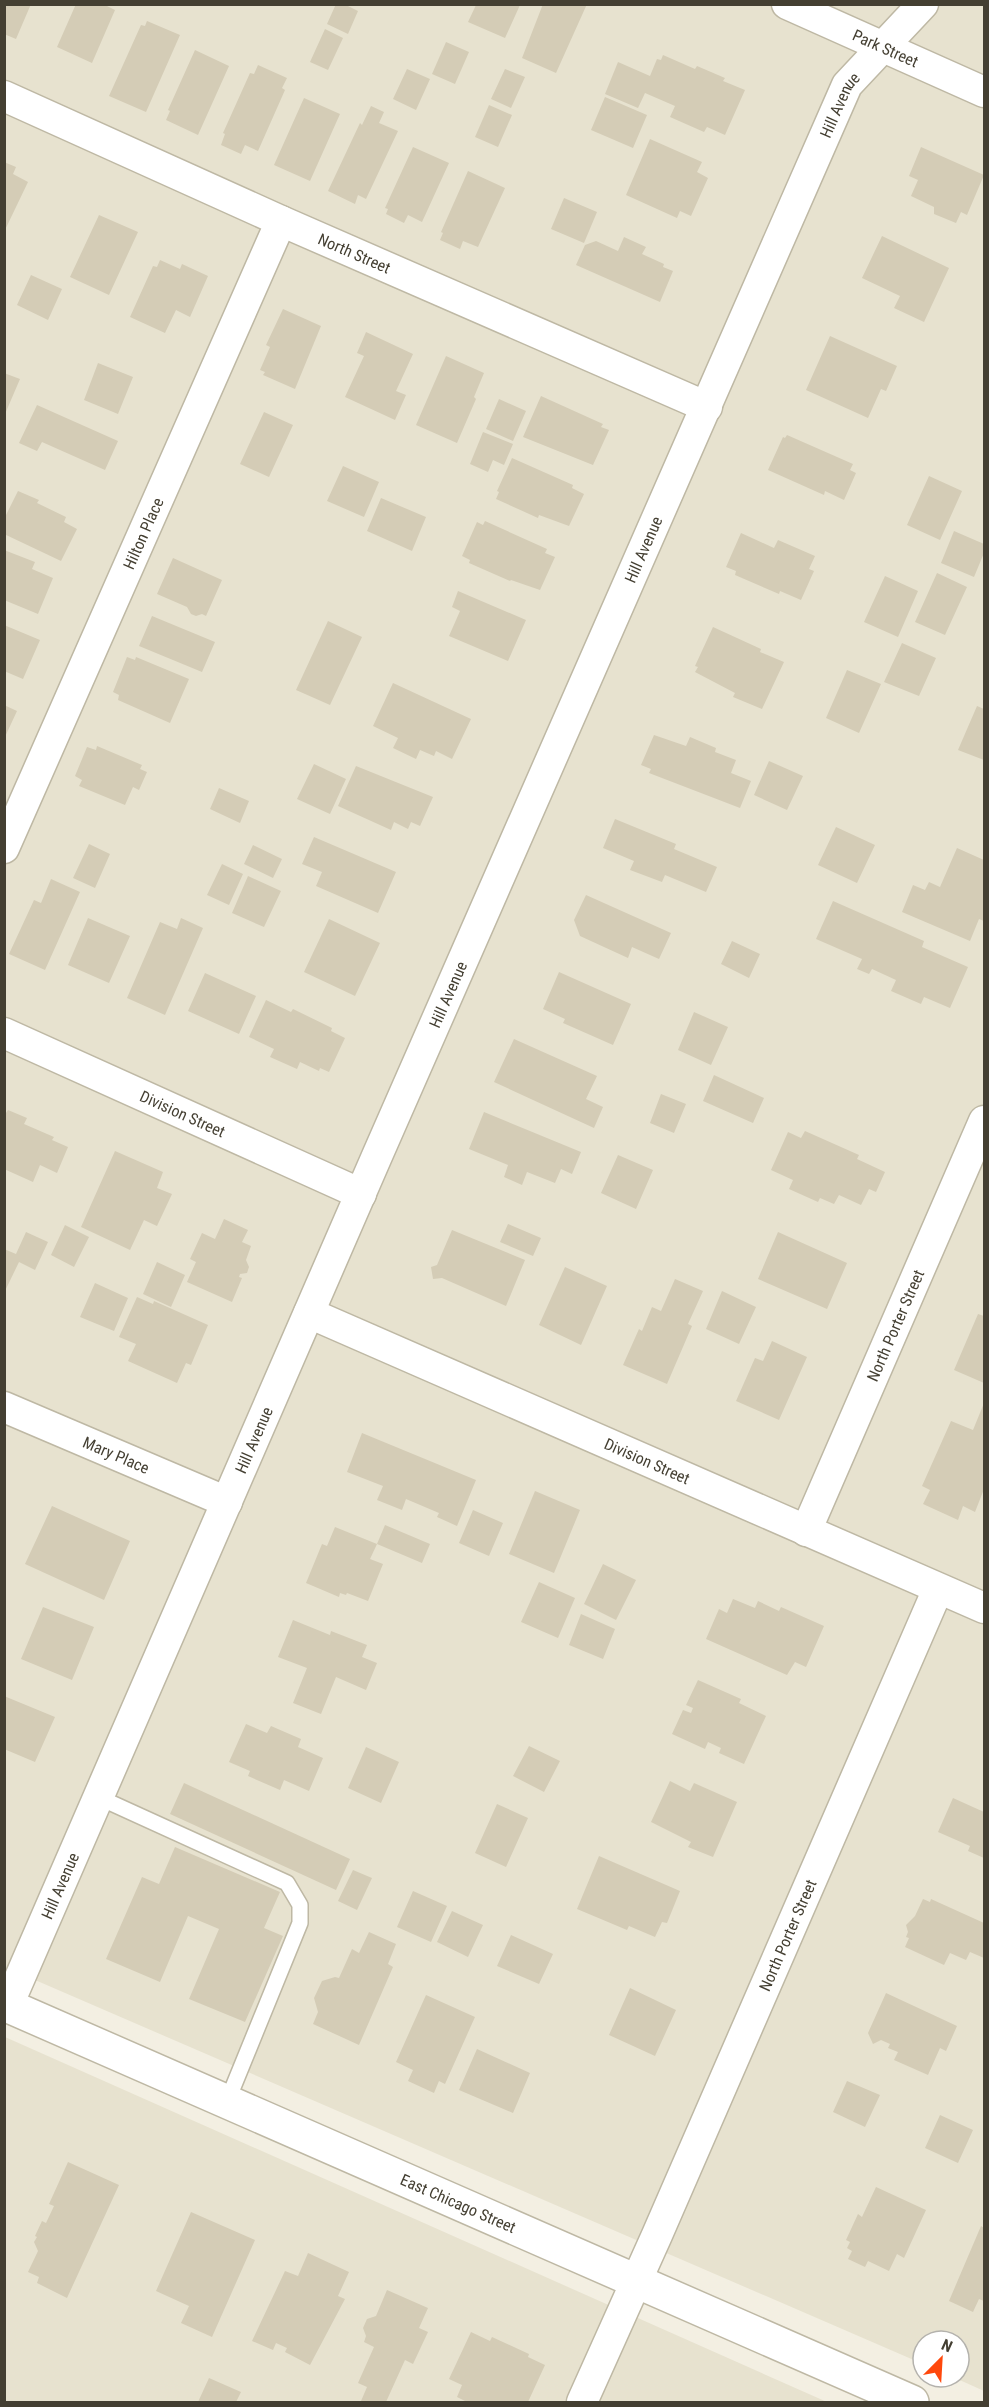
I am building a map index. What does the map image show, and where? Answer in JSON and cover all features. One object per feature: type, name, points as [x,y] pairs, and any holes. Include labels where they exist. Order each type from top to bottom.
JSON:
[{"type":"street","name":"Park Street","points":[[787,4],[984,92]]},
{"type":"street","name":"Hill Avenue","points":[[6,2004],[847,85],[923,4]]},
{"type":"street","name":"North Street","points":[[4,96],[281,221],[707,407]]},
{"type":"street","name":"Hilton Place","points":[[4,848],[281,221]]},
{"type":"street","name":"Division Street","points":[[4,1033],[360,1194]]},
{"type":"street","name":"North Porter Street","points":[[806,1531],[984,1120]]},
{"type":"street","name":"Division Street","points":[[309,1313],[984,1608]]},
{"type":"street","name":"Mary Place","points":[[4,1407],[226,1502]]},
{"type":"street","name":"North Porter Street","points":[[582,2403],[939,1588]]},
{"type":"street","name":"East Chicago Street","points":[[6,2004],[912,2403]]},
{"type":"lane","points":[[98,1797],[287,1883],[300,1905],[300,1923],[227,2102]]},
{"type":"shaded area","points":[[5,5],[984,5],[984,2391],[971,2385],[971,2329],[911,2329],[911,2359],[5,1967]]},
{"type":"shaded area","points":[[5,2037],[827,2402],[5,2402]]},
{"type":"building","points":[[4,4],[31,4],[16,39],[4,34]]},
{"type":"building","points":[[76,4],[103,4],[115,10],[92,63],[57,47]]},
{"type":"building","points":[[336,4],[344,4],[358,11],[348,34],[327,24]]},
{"type":"building","points":[[543,4],[587,4],[556,73],[522,58]]},
{"type":"building","points":[[476,5],[520,5],[505,38],[468,22]]},
{"type":"building","points":[[147,21],[180,35],[146,112],[109,96],[141,25],[145,26]]},
{"type":"building","points":[[325,29],[343,38],[328,70],[310,62]]},
{"type":"building","points":[[446,42],[469,52],[455,84],[432,74]]},
{"type":"building","points":[[195,50],[229,66],[198,135],[166,120],[170,111],[168,110]]},
{"type":"building","points":[[663,55],[695,69],[697,66],[745,90],[725,135],[707,127],[704,132],[670,117],[675,106],[645,93],[638,108],[605,94],[618,62],[650,76],[657,59],[661,60]]},
{"type":"building","points":[[258,65],[287,78],[282,88],[285,90],[258,151],[245,145],[241,154],[221,145],[225,134],[223,133],[250,73],[254,74]]},
{"type":"building","points":[[407,69],[430,79],[416,110],[393,99]]},
{"type":"building","points":[[505,69],[525,77],[511,108],[491,99]]},
{"type":"building","points":[[605,97],[647,115],[633,148],[591,130]]},
{"type":"building","points":[[304,98],[340,114],[310,181],[274,165]]},
{"type":"building","points":[[489,105],[512,115],[498,147],[475,137]]},
{"type":"building","points":[[371,106],[384,112],[379,123],[398,131],[366,199],[358,195],[355,204],[328,191],[360,123],[362,125]]},
{"type":"building","points":[[650,139],[702,162],[697,172],[708,178],[691,216],[680,211],[677,218],[626,195]]},
{"type":"building","points":[[413,147],[449,163],[422,222],[408,215],[404,223],[386,214],[388,209],[385,208]]},
{"type":"building","points":[[921,147],[984,175],[967,215],[961,212],[956,223],[934,214],[934,207],[911,196],[918,180],[909,176]]},
{"type":"building","points":[[4,162],[16,167],[13,174],[28,182],[4,232]]},
{"type":"building","points":[[468,171],[505,188],[478,247],[463,241],[460,249],[440,240],[443,233],[441,232]]},
{"type":"building","points":[[564,198],[597,212],[584,243],[551,229]]},
{"type":"building","points":[[99,215],[138,232],[109,295],[70,277]]},
{"type":"building","points":[[882,236],[949,268],[924,322],[894,308],[900,296],[862,278]]},
{"type":"building","points":[[624,237],[646,247],[642,254],[664,264],[663,267],[673,271],[660,302],[576,265],[585,245],[596,241],[618,251]]},
{"type":"building","points":[[160,260],[180,269],[182,264],[208,276],[190,317],[176,310],[165,333],[130,317],[153,266],[157,267]]},
{"type":"building","points":[[31,275],[62,289],[48,320],[17,305]]},
{"type":"building","points":[[283,309],[321,326],[295,389],[263,375],[265,372],[260,370],[270,347],[266,345]]},
{"type":"building","points":[[366,332],[413,354],[396,391],[406,395],[395,420],[345,397],[364,356],[357,353]]},
{"type":"building","points":[[830,336],[897,366],[886,391],[881,389],[868,418],[806,390]]},
{"type":"building","points":[[446,356],[484,373],[474,397],[476,399],[457,443],[416,425]]},
{"type":"building","points":[[98,363],[133,377],[118,414],[84,400]]},
{"type":"building","points":[[4,373],[20,379],[5,414],[4,414]]},
{"type":"building","points":[[541,396],[603,424],[601,427],[609,430],[593,465],[523,437]]},
{"type":"building","points":[[499,399],[526,411],[513,441],[486,429]]},
{"type":"building","points":[[37,405],[118,441],[105,470],[42,442],[37,451],[19,443]]},
{"type":"building","points":[[264,412],[293,425],[269,477],[240,464]]},
{"type":"building","points":[[483,432],[513,444],[504,465],[493,460],[488,472],[470,464]]},
{"type":"building","points":[[787,435],[853,464],[850,470],[856,473],[844,500],[825,491],[824,495],[768,470],[783,437]]},
{"type":"building","points":[[512,458],[573,485],[572,488],[584,494],[569,526],[539,515],[538,518],[496,499],[499,492],[497,491]]},
{"type":"building","points":[[343,466],[379,482],[364,517],[327,501]]},
{"type":"building","points":[[929,476],[962,491],[940,540],[907,525]]},
{"type":"building","points":[[18,491],[39,500],[37,503],[66,517],[64,522],[77,529],[61,561],[4,534],[4,519]]},
{"type":"building","points":[[381,498],[426,517],[412,551],[367,531]]},
{"type":"building","points":[[485,521],[547,549],[545,553],[555,557],[540,590],[510,581],[469,563],[470,560],[462,556],[477,522],[483,525]]},
{"type":"building","points":[[954,531],[984,544],[984,553],[974,577],[941,563]]},
{"type":"building","points":[[741,533],[774,548],[778,540],[815,556],[809,569],[814,571],[801,600],[780,591],[779,594],[735,575],[736,571],[726,567]]},
{"type":"building","points":[[4,550],[35,562],[32,569],[53,578],[38,614],[4,600]]},
{"type":"building","points":[[173,558],[222,580],[206,616],[191,614],[187,607],[157,594]]},
{"type":"building","points":[[937,573],[967,587],[945,635],[915,622]]},
{"type":"building","points":[[885,576],[918,591],[898,637],[864,622]]},
{"type":"building","points":[[458,591],[526,620],[508,661],[449,636],[460,611],[452,607]]},
{"type":"building","points":[[152,616],[215,642],[202,672],[139,646]]},
{"type":"building","points":[[328,621],[362,637],[330,705],[296,690]]},
{"type":"building","points":[[4,625],[40,640],[23,679],[4,671]]},
{"type":"building","points":[[713,627],[784,662],[762,709],[733,697],[735,693],[695,672],[698,667],[695,666]]},
{"type":"building","points":[[902,643],[936,658],[919,696],[884,682]]},
{"type":"building","points":[[127,657],[135,660],[136,657],[189,679],[170,723],[118,700],[119,695],[113,692]]},
{"type":"building","points":[[847,670],[881,684],[859,733],[826,718]]},
{"type":"building","points":[[393,683],[471,719],[452,759],[436,751],[434,756],[420,750],[416,759],[393,748],[398,738],[373,726]]},
{"type":"building","points":[[4,705],[17,711],[4,739]]},
{"type":"building","points":[[977,706],[984,709],[984,760],[958,750]]},
{"type":"building","points":[[654,735],[686,746],[690,737],[716,748],[715,752],[736,760],[731,773],[751,781],[740,808],[649,773],[651,769],[641,765]]},
{"type":"building","points":[[97,746],[142,765],[140,769],[147,772],[139,790],[133,787],[125,805],[79,786],[82,780],[75,776],[87,747],[96,750]]},
{"type":"building","points":[[769,761],[803,776],[787,810],[754,795]]},
{"type":"building","points":[[314,764],[346,779],[330,814],[297,799]]},
{"type":"building","points":[[356,766],[433,797],[420,826],[411,822],[408,829],[394,822],[391,830],[338,806]]},
{"type":"building","points":[[219,788],[249,801],[240,823],[210,809]]},
{"type":"building","points":[[615,819],[676,844],[674,849],[717,867],[706,892],[665,875],[662,882],[630,870],[634,861],[603,848]]},
{"type":"building","points":[[836,827],[875,845],[857,883],[818,865]]},
{"type":"building","points":[[314,837],[396,872],[378,913],[316,886],[322,872],[302,864]]},
{"type":"building","points":[[89,844],[110,854],[95,888],[73,878]]},
{"type":"building","points":[[253,845],[282,859],[273,878],[244,864]]},
{"type":"building","points":[[957,848],[984,860],[984,921],[979,919],[970,941],[902,912],[913,885],[925,890],[929,882],[940,887]]},
{"type":"building","points":[[222,864],[243,874],[229,905],[207,895]]},
{"type":"building","points":[[248,876],[281,891],[264,927],[232,913]]},
{"type":"building","points":[[51,879],[80,892],[45,970],[9,954],[34,900],[41,903]]},
{"type":"building","points":[[586,895],[671,933],[659,959],[632,947],[628,958],[580,936],[574,920]]},
{"type":"building","points":[[833,901],[924,941],[922,947],[968,967],[950,1008],[924,997],[921,1004],[891,991],[896,980],[872,969],[869,974],[857,969],[862,959],[816,939]]},
{"type":"building","points":[[88,918],[130,936],[109,983],[68,965]]},
{"type":"building","points":[[181,918],[203,928],[165,1015],[127,998],[160,922],[177,929]]},
{"type":"building","points":[[329,919],[380,943],[355,996],[304,972]]},
{"type":"building","points":[[732,941],[760,954],[749,978],[721,964]]},
{"type":"building","points":[[559,972],[631,1004],[613,1045],[563,1023],[565,1019],[543,1009]]},
{"type":"building","points":[[205,973],[256,996],[239,1034],[188,1011]]},
{"type":"building","points":[[266,1000],[291,1012],[293,1009],[332,1028],[331,1031],[345,1038],[329,1072],[320,1068],[319,1071],[300,1062],[297,1069],[270,1057],[274,1049],[249,1037]]},
{"type":"building","points":[[694,1012],[728,1027],[711,1065],[678,1050]]},
{"type":"building","points":[[514,1039],[597,1076],[586,1099],[603,1107],[594,1128],[494,1082]]},
{"type":"building","points":[[714,1075],[764,1098],[753,1123],[703,1101]]},
{"type":"building","points":[[661,1094],[686,1104],[674,1133],[650,1123]]},
{"type":"building","points":[[8,1110],[27,1118],[24,1124],[54,1137],[52,1140],[68,1147],[57,1173],[40,1165],[33,1182],[4,1169],[4,1116]]},
{"type":"building","points":[[484,1112],[581,1152],[572,1174],[561,1169],[555,1183],[527,1172],[522,1185],[504,1177],[508,1165],[469,1149]]},
{"type":"building","points":[[805,1131],[859,1155],[857,1159],[885,1172],[876,1192],[869,1189],[861,1205],[839,1195],[834,1204],[820,1198],[818,1202],[789,1189],[793,1180],[771,1170],[788,1132],[801,1138]]},
{"type":"building","points":[[115,1151],[163,1172],[157,1188],[172,1194],[157,1226],[144,1220],[130,1250],[81,1227]]},
{"type":"building","points":[[618,1155],[653,1170],[636,1209],[601,1193]]},
{"type":"building","points":[[224,1219],[248,1230],[242,1242],[251,1246],[246,1260],[249,1267],[247,1273],[240,1274],[239,1277],[242,1278],[232,1302],[187,1282],[196,1262],[190,1259],[202,1233],[215,1239]]},
{"type":"building","points":[[508,1224],[541,1238],[533,1256],[500,1242]]},
{"type":"building","points":[[65,1225],[89,1237],[74,1267],[51,1255]]},
{"type":"building","points":[[452,1230],[525,1260],[506,1306],[442,1278],[433,1279],[431,1267],[437,1265]]},
{"type":"building","points":[[26,1232],[48,1242],[35,1270],[19,1262],[4,1293],[4,1249],[16,1254]]},
{"type":"building","points":[[778,1232],[847,1263],[827,1309],[758,1279]]},
{"type":"building","points":[[157,1262],[185,1275],[171,1307],[143,1294]]},
{"type":"building","points":[[565,1267],[607,1286],[581,1345],[539,1325]]},
{"type":"building","points":[[675,1279],[703,1291],[688,1324],[692,1326],[667,1384],[623,1365],[652,1307],[661,1311]]},
{"type":"building","points":[[95,1283],[128,1298],[114,1331],[80,1317]]},
{"type":"building","points":[[722,1291],[756,1307],[739,1344],[706,1329]]},
{"type":"building","points":[[137,1297],[153,1304],[154,1301],[208,1325],[191,1365],[186,1363],[177,1383],[128,1361],[136,1344],[119,1337]]},
{"type":"building","points":[[978,1314],[984,1316],[984,1383],[954,1370]]},
{"type":"building","points":[[772,1341],[807,1357],[779,1420],[736,1401],[755,1358],[763,1361]]},
{"type":"building","points":[[984,1403],[984,1489],[975,1512],[963,1506],[958,1520],[923,1504],[930,1490],[922,1486],[951,1421],[973,1430]]},
{"type":"building","points":[[362,1433],[476,1480],[457,1526],[437,1517],[439,1513],[406,1499],[402,1510],[377,1500],[383,1486],[347,1472]]},
{"type":"building","points":[[535,1491],[580,1510],[554,1573],[509,1554]]},
{"type":"building","points":[[52,1506],[130,1541],[104,1600],[25,1564]]},
{"type":"building","points":[[473,1510],[503,1523],[489,1556],[459,1543]]},
{"type":"building","points":[[385,1525],[430,1544],[422,1563],[377,1544]]},
{"type":"building","points":[[335,1527],[377,1544],[370,1559],[383,1564],[368,1601],[347,1593],[346,1595],[340,1593],[339,1597],[306,1583],[322,1544],[327,1546]]},
{"type":"building","points":[[603,1564],[636,1580],[616,1620],[584,1604]]},
{"type":"building","points":[[539,1582],[575,1598],[558,1638],[521,1622]]},
{"type":"building","points":[[733,1599],[755,1608],[758,1601],[779,1611],[781,1607],[824,1626],[806,1667],[795,1662],[787,1675],[706,1639],[719,1609],[727,1613]]},
{"type":"building","points":[[43,1607],[94,1627],[72,1680],[21,1659]]},
{"type":"building","points":[[581,1614],[615,1629],[603,1659],[569,1645]]},
{"type":"building","points":[[293,1620],[330,1635],[331,1631],[367,1645],[362,1657],[377,1663],[366,1690],[336,1677],[321,1714],[293,1703],[307,1668],[278,1657]]},
{"type":"building","points":[[698,1680],[741,1699],[739,1703],[766,1716],[744,1764],[719,1753],[721,1748],[708,1742],[705,1749],[672,1734],[683,1710],[691,1713],[693,1708],[686,1705]]},
{"type":"building","points":[[4,1696],[55,1717],[35,1762],[4,1749]]},
{"type":"building","points":[[246,1724],[267,1733],[271,1726],[301,1739],[298,1747],[323,1758],[309,1791],[284,1780],[280,1790],[248,1776],[250,1771],[229,1762]]},
{"type":"building","points":[[529,1746],[560,1761],[544,1792],[513,1776]]},
{"type":"building","points":[[366,1747],[399,1762],[381,1803],[348,1788]]},
{"type":"building","points":[[670,1781],[690,1791],[694,1783],[737,1802],[713,1857],[688,1847],[691,1842],[651,1822]]},
{"type":"building","points":[[184,1783],[350,1859],[336,1890],[170,1814]]},
{"type":"building","points":[[953,1798],[984,1812],[984,1858],[968,1851],[970,1846],[938,1832]]},
{"type":"building","points":[[497,1804],[528,1818],[506,1867],[475,1853]]},
{"type":"building","points":[[175,1847],[280,1892],[264,1928],[283,1936],[245,2022],[189,1999],[219,1929],[188,1916],[160,1982],[106,1959],[142,1877],[159,1884]]},
{"type":"building","points":[[599,1856],[680,1891],[667,1923],[662,1922],[655,1937],[629,1926],[627,1930],[577,1909]]},
{"type":"building","points":[[353,1870],[372,1878],[357,1910],[338,1901]]},
{"type":"building","points":[[413,1891],[447,1906],[431,1942],[397,1927]]},
{"type":"building","points":[[923,1899],[930,1902],[931,1899],[984,1923],[984,1958],[970,1952],[966,1960],[950,1953],[944,1965],[905,1947],[909,1938],[906,1937],[908,1932],[906,1925],[915,1916]]},
{"type":"building","points":[[452,1911],[483,1925],[468,1957],[437,1942]]},
{"type":"building","points":[[369,1932],[396,1944],[388,1964],[393,1967],[359,2045],[313,2024],[318,2012],[314,1998],[322,1981],[339,1978],[352,1949],[359,1953]]},
{"type":"building","points":[[511,1935],[553,1954],[539,1984],[497,1966]]},
{"type":"building","points":[[630,1988],[676,2010],[655,2056],[609,2035]]},
{"type":"building","points":[[886,1993],[957,2026],[946,2051],[940,2048],[928,2075],[894,2060],[898,2052],[888,2048],[890,2044],[881,2040],[873,2044],[868,2033]]},
{"type":"building","points":[[426,1995],[475,2017],[445,2084],[439,2081],[434,2093],[408,2081],[413,2070],[396,2062]]},
{"type":"building","points":[[477,2049],[530,2073],[513,2113],[459,2090]]},
{"type":"building","points":[[847,2081],[880,2095],[865,2127],[833,2112]]},
{"type":"building","points":[[940,2115],[973,2130],[958,2163],[925,2148]]},
{"type":"building","points":[[68,2162],[119,2185],[67,2298],[37,2283],[39,2277],[28,2272],[38,2251],[34,2242],[37,2237],[35,2236],[42,2221],[46,2223],[54,2206],[49,2204]]},
{"type":"building","points":[[876,2187],[926,2210],[904,2258],[897,2254],[889,2271],[868,2261],[865,2267],[848,2259],[852,2251],[847,2248],[850,2242],[846,2240],[858,2214],[862,2217]]},
{"type":"building","points":[[191,2212],[255,2240],[212,2337],[181,2323],[189,2306],[156,2291]]},
{"type":"building","points":[[981,2226],[984,2228],[984,2301],[979,2299],[973,2312],[949,2301]]},
{"type":"building","points":[[308,2253],[349,2272],[338,2296],[345,2299],[310,2365],[285,2352],[287,2348],[276,2343],[273,2350],[252,2341],[285,2271],[298,2276]]},
{"type":"building","points":[[387,2290],[428,2308],[419,2328],[428,2332],[413,2364],[405,2360],[386,2402],[365,2402],[361,2401],[367,2387],[358,2383],[374,2347],[364,2342],[366,2336],[363,2328],[367,2319],[376,2316]]},
{"type":"building","points":[[471,2332],[490,2341],[492,2337],[529,2354],[528,2357],[545,2365],[528,2402],[467,2402],[457,2397],[462,2385],[449,2379]]},
{"type":"building","points":[[209,2378],[241,2392],[236,2402],[198,2402]]}]
